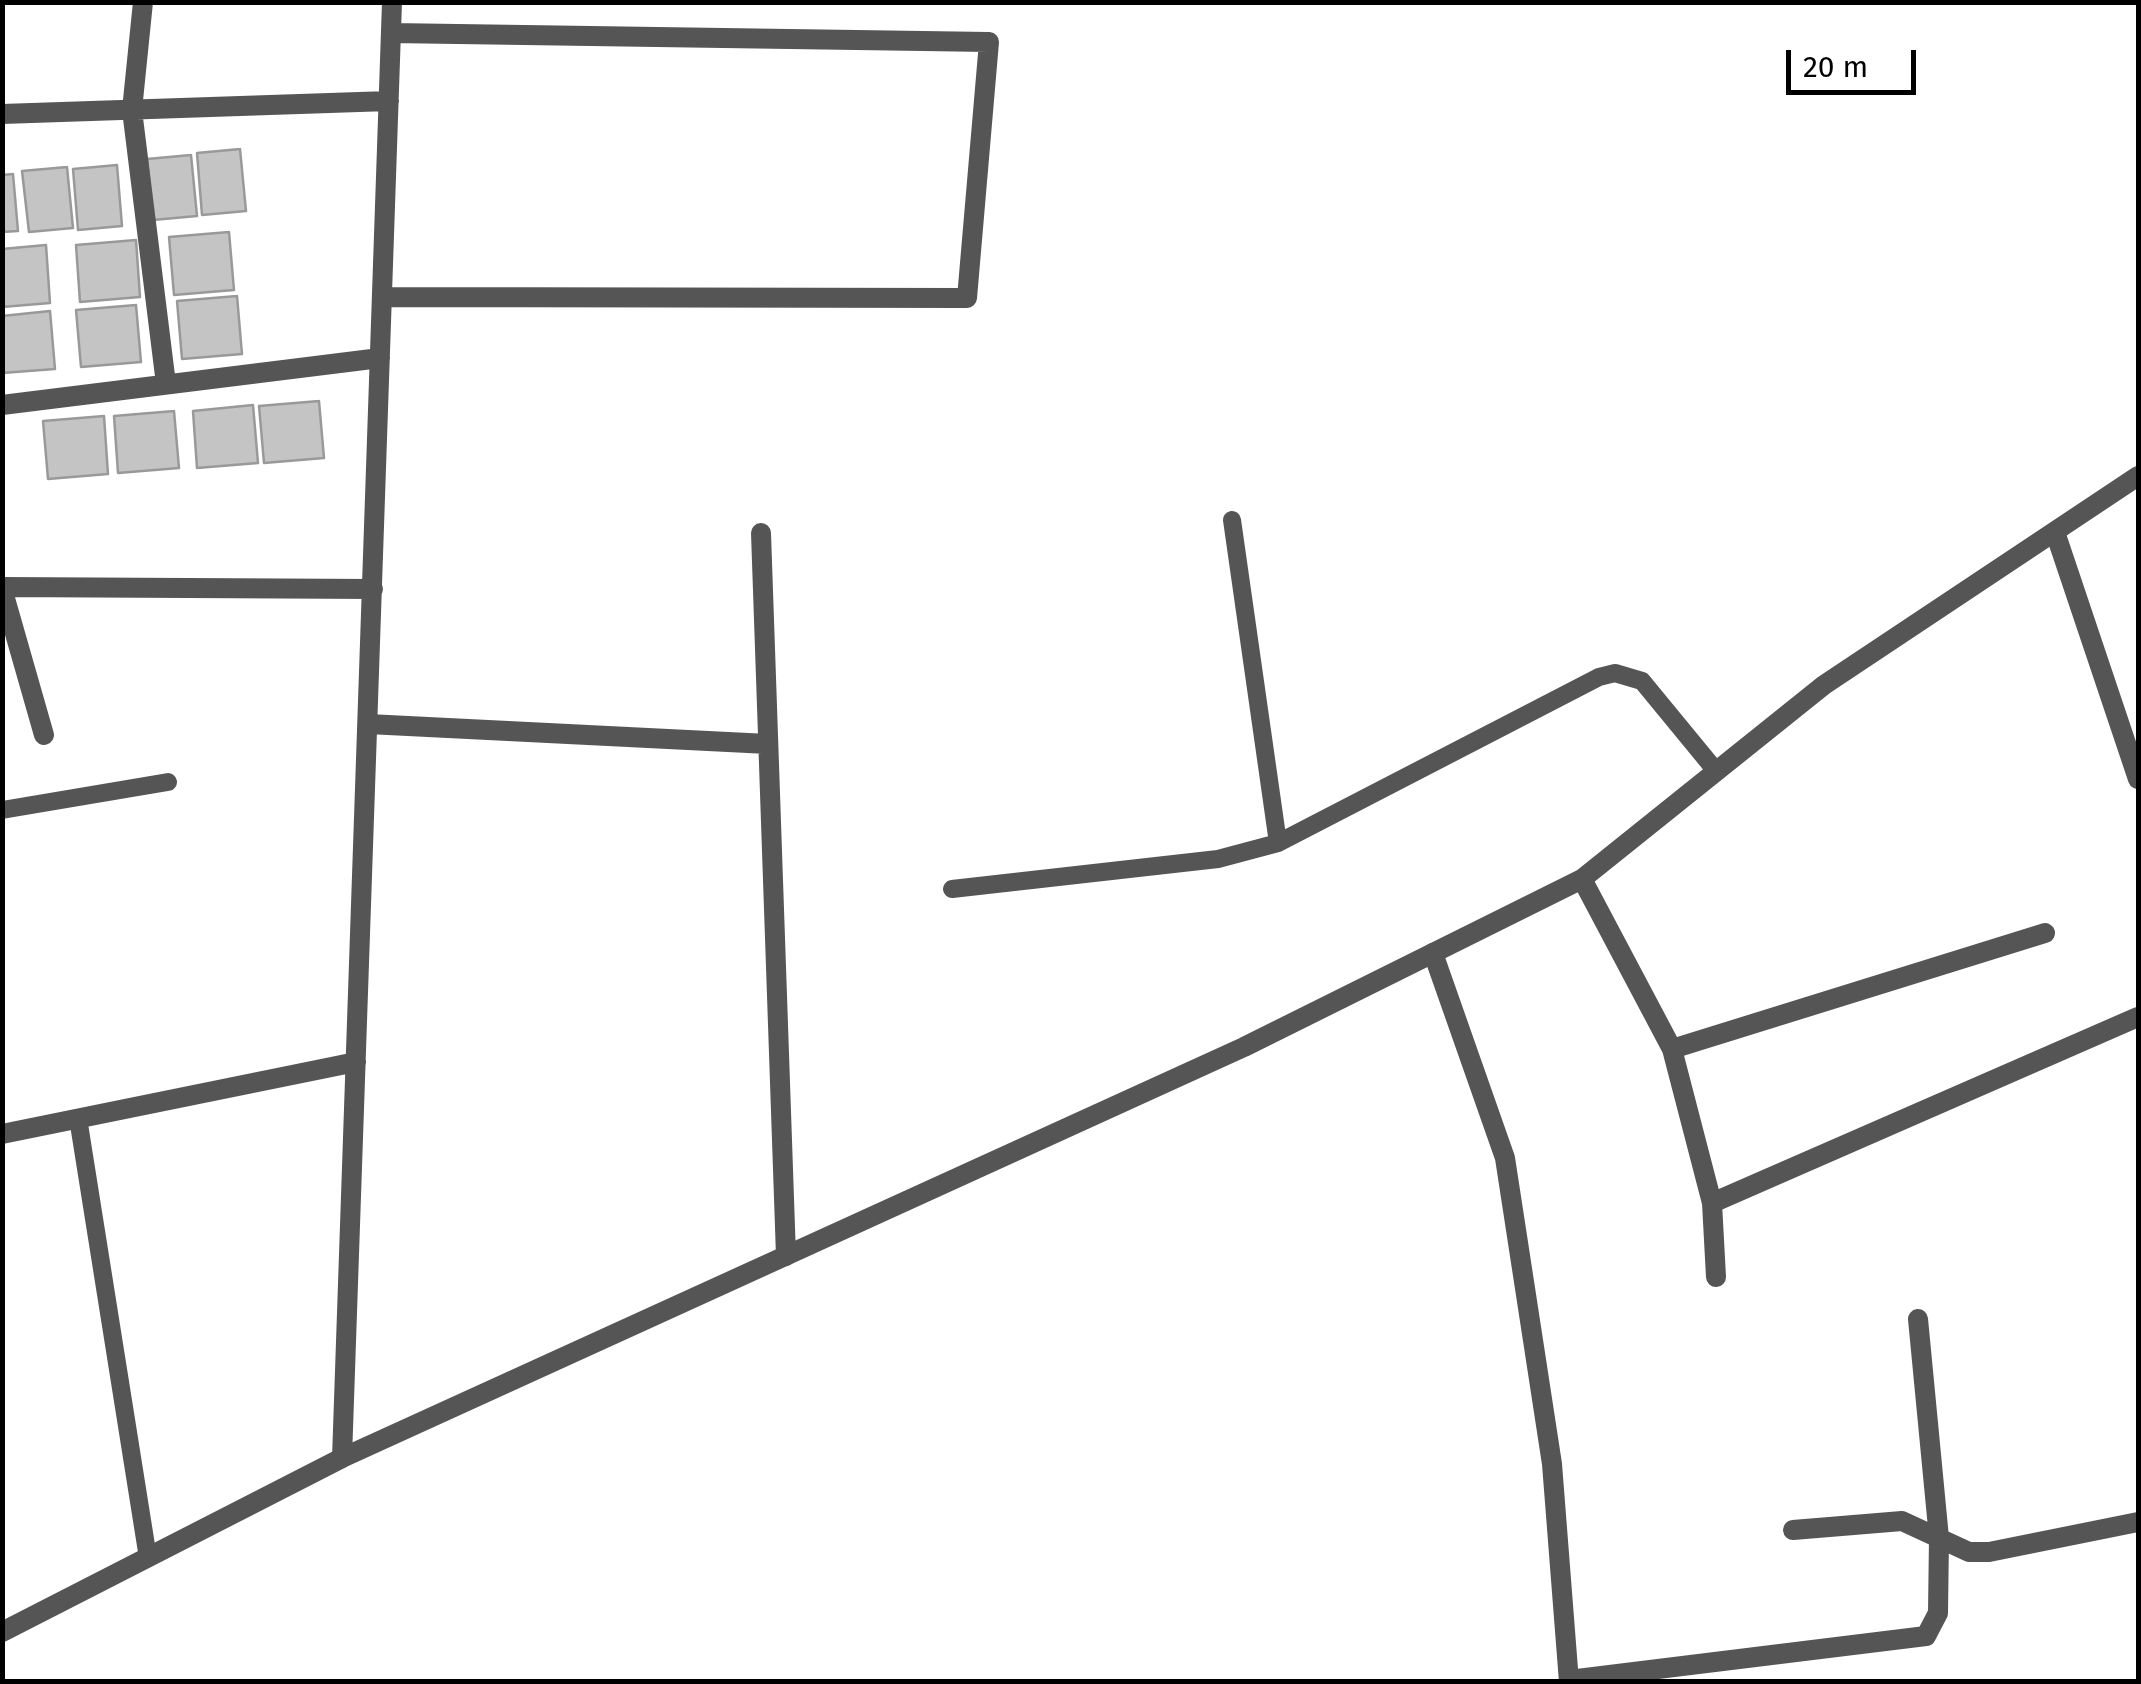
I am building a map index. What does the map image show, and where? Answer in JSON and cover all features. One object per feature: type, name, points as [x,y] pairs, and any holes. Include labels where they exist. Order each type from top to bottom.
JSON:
[{"type":"street","points":[[143,2],[132,110],[166,384]]},
{"type":"street","points":[[342,1458],[392,2]]},
{"type":"street","points":[[382,296],[967,298],[988,42],[391,33]]},
{"type":"street","points":[[2,114],[389,101]]},
{"type":"street","points":[[2,405],[380,358]]},
{"type":"street","points":[[2,1632],[342,1458],[1244,1048],[1582,879],[1824,685],[2138,476]]},
{"type":"street","points":[[2055,532],[2138,779]]},
{"type":"street","points":[[761,533],[786,1256]]},
{"type":"street","points":[[44,735],[2,588],[373,589]]},
{"type":"street","points":[[368,724],[768,744]]},
{"type":"street","points":[[1582,879],[1672,1049],[1712,1203],[1716,1276]]},
{"type":"street","points":[[1672,1049],[2045,933]]},
{"type":"street","points":[[1433,953],[1506,1158],[1552,1464],[1569,1681],[1926,1636],[1938,1612],[1939,1538],[1918,1319]]},
{"type":"street","points":[[1712,1203],[2138,1017]]},
{"type":"street","points":[[2,1134],[356,1062]]},
{"type":"street","points":[[1793,1530],[1902,1521],[1968,1552],[1989,1552],[2138,1522]]},
{"type":"lane","points":[[1232,520],[1278,844]]},
{"type":"lane","points":[[952,888],[1218,859],[1278,844],[1599,676],[1615,674],[1642,681],[1716,771]]},
{"type":"lane","points":[[2,810],[168,782]]},
{"type":"lane","points":[[78,1118],[148,1558]]},
{"type":"building","points":[[240,149],[246,211],[202,215],[197,153]]},
{"type":"building","points":[[191,155],[197,216],[153,220],[147,159]]},
{"type":"building","points":[[117,165],[122,226],[78,230],[73,169]]},
{"type":"building","points":[[67,167],[73,228],[29,232],[22,171]]},
{"type":"building","points":[[13,174],[18,231],[2,232],[2,175]]},
{"type":"building","points":[[229,232],[234,290],[174,295],[169,237]]},
{"type":"building","points":[[136,240],[140,297],[80,302],[76,245]]},
{"type":"building","points":[[46,245],[50,303],[2,307],[2,249]]},
{"type":"building","points":[[237,296],[242,354],[182,359],[177,301]]},
{"type":"building","points":[[136,305],[141,362],[81,367],[76,310]]},
{"type":"building","points":[[50,311],[55,369],[2,373],[2,316]]},
{"type":"building","points":[[319,401],[324,458],[264,463],[259,406]]},
{"type":"building","points":[[253,405],[258,463],[197,468],[193,411]]},
{"type":"building","points":[[174,411],[179,468],[118,473],[114,416]]},
{"type":"building","points":[[104,416],[108,474],[48,479],[43,421]]}]
